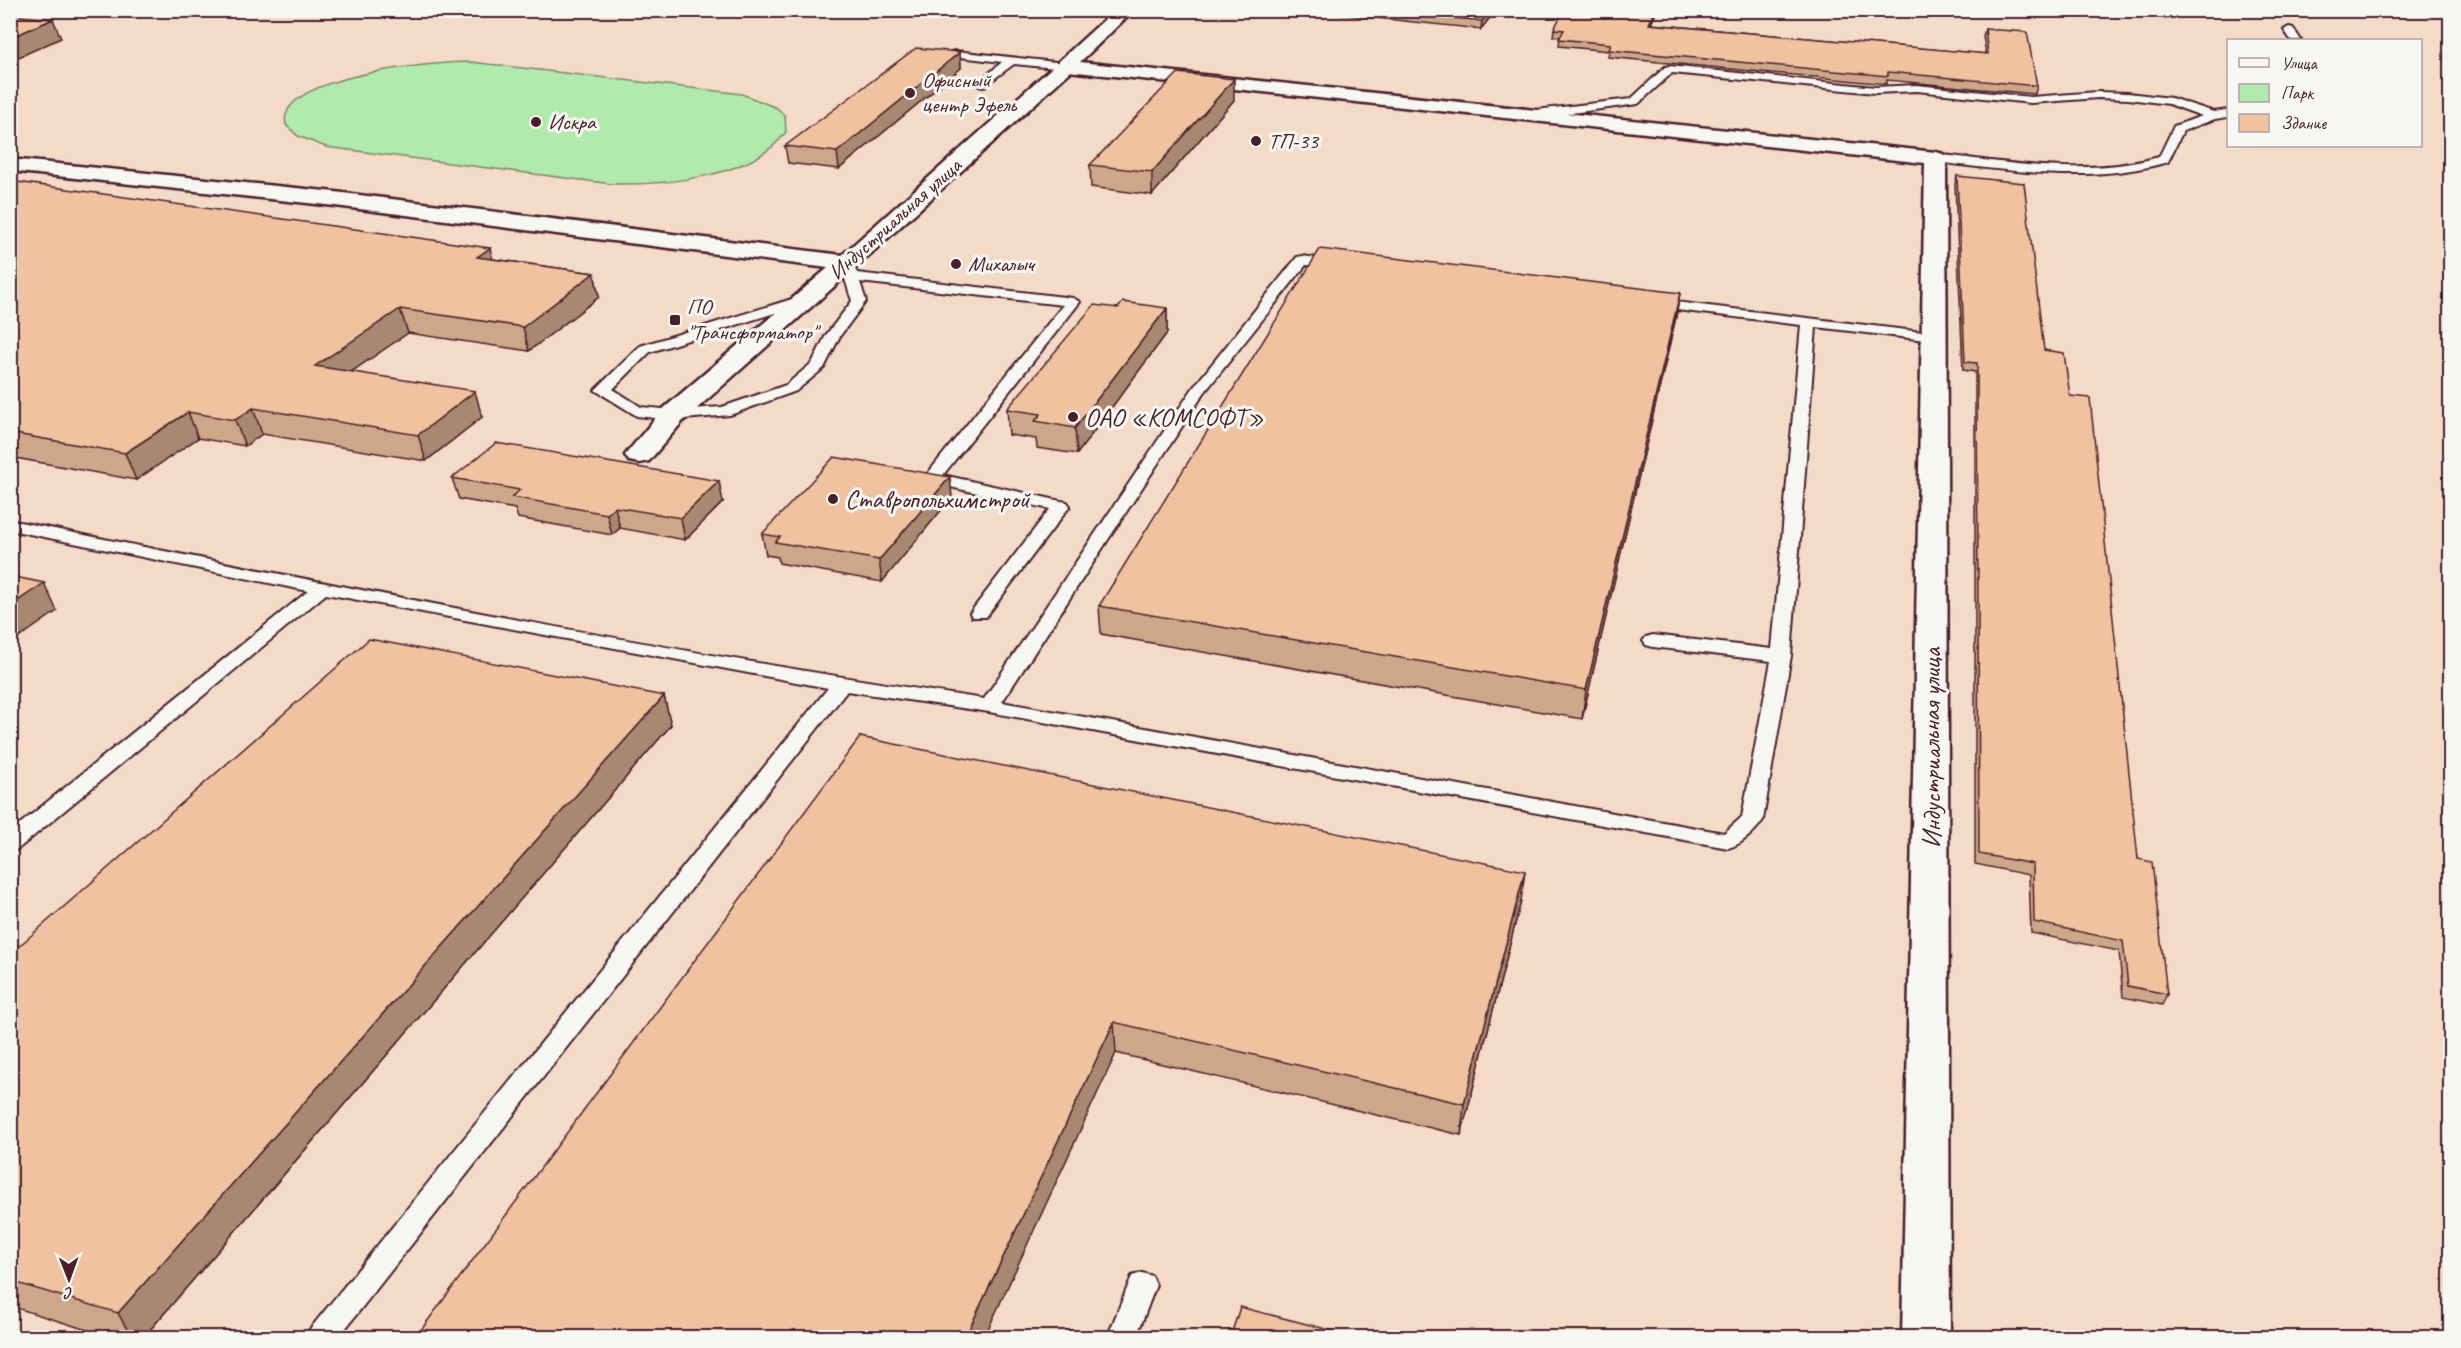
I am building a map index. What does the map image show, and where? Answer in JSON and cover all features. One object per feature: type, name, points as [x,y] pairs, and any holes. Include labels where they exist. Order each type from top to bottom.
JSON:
[{"type":"street","name":"Индустриальная улица","points":[[639,455],[674,415],[805,299],[849,270],[1122,11]]},
{"type":"street","points":[[1065,66],[1936,158]]},
{"type":"street","name":"Индустриальная улица","points":[[1926,1338],[1936,158]]},
{"type":"street","points":[[10,165],[335,200],[849,270]]},
{"type":"lane","points":[[1874,10],[1944,13],[1956,10]]},
{"type":"lane","points":[[2289,30],[2295,39]]},
{"type":"lane","points":[[955,54],[1065,66]]},
{"type":"lane","points":[[983,84],[1012,60]]},
{"type":"lane","points":[[1527,115],[1634,102],[1669,69],[1875,90],[1917,88],[2031,100],[2098,95],[2128,96],[2171,102],[2213,116]]},
{"type":"lane","points":[[1936,158],[2025,168],[2098,170],[2146,166],[2164,159],[2178,129],[2213,116],[2227,114]]},
{"type":"lane","points":[[989,706],[1198,391],[1302,260],[1349,266]]},
{"type":"lane","points":[[805,299],[645,349],[603,390],[637,411],[674,415],[724,412],[791,388],[819,365],[833,335],[859,301],[849,270],[1073,302],[932,478],[1061,506],[979,614]]},
{"type":"lane","points":[[1632,301],[1934,337]]},
{"type":"lane","points":[[10,525],[322,588],[842,684],[989,706],[1728,840],[1752,820],[1781,656],[1809,322]]},
{"type":"lane","points":[[10,844],[322,588]]},
{"type":"lane","points":[[1653,641],[1781,656]]},
{"type":"lane","points":[[320,1338],[842,684]]},
{"type":"lane","points":[[1121,1338],[1142,1285]]},
{"type":"shaded area","points":[[10,11],[2450,11],[2450,1337],[11,1337]]},
{"type":"green space","name":"Искра","points":[[471,62],[742,94],[777,108],[785,116],[786,132],[771,147],[752,160],[730,169],[681,180],[612,184],[326,147],[298,136],[286,125],[287,112],[298,99],[318,88],[343,79],[429,64]]},
{"type":"building","points":[[1377,10],[1491,10],[1482,21]]},
{"type":"building","points":[[1564,10],[1655,10],[1649,24],[1988,54],[1985,29],[2027,32],[2037,86],[1888,72],[1888,76],[1609,50],[1611,44],[1559,39],[1564,30],[1554,29]]},
{"type":"building","points":[[10,15],[53,19],[10,38]]},
{"type":"building","points":[[916,48],[960,52],[837,152],[785,146]]},
{"type":"building","points":[[1178,73],[1234,79],[1152,172],[1090,165]]},
{"type":"building","points":[[1957,176],[2024,183],[2044,350],[2064,353],[2070,396],[2090,398],[2138,859],[2152,862],[2167,994],[2128,986],[2123,941],[2034,922],[2033,864],[1979,854],[1977,363],[1965,362]]},
{"type":"building","points":[[10,181],[490,248],[477,257],[594,273],[523,327],[400,309],[315,366],[475,391],[418,435],[253,408],[235,420],[188,412],[125,453],[10,433]]},
{"type":"building","points":[[1320,249],[1680,293],[1586,690],[1099,606]]},
{"type":"building","points":[[1123,302],[1167,308],[1075,428],[1035,421],[1041,414],[1007,409],[1094,305],[1118,308]]},
{"type":"building","points":[[496,443],[719,481],[681,518],[615,507],[607,514],[512,497],[520,490],[452,478]]},
{"type":"building","points":[[834,457],[950,477],[879,560],[775,542],[780,537],[762,534]]},
{"type":"building","points":[[10,576],[44,583],[10,606]]},
{"type":"building","points":[[369,639],[664,696],[118,1313],[10,1281],[10,954]]},
{"type":"building","points":[[860,737],[1525,871],[1464,1104],[1114,1022],[965,1338],[415,1338]]},
{"type":"building","points":[[1240,1307],[1334,1331],[1332,1338],[1230,1338]]},
{"type":"place","name":"Офисный центр Эфель","points":[[910,93]]},
{"type":"place","name":"Искра","points":[[536,122]]},
{"type":"place","name":"ТП-33","points":[[1256,141]]},
{"type":"place","name":"Михалыч","points":[[956,264]]},
{"type":"place","name":"ПО \"Трансформатор\"","points":[[675,320]]},
{"type":"place","name":"ОАО «КОМСОФТ»","points":[[1073,417]]},
{"type":"place","name":"Ставропольхимстрой","points":[[833,499]]}]
